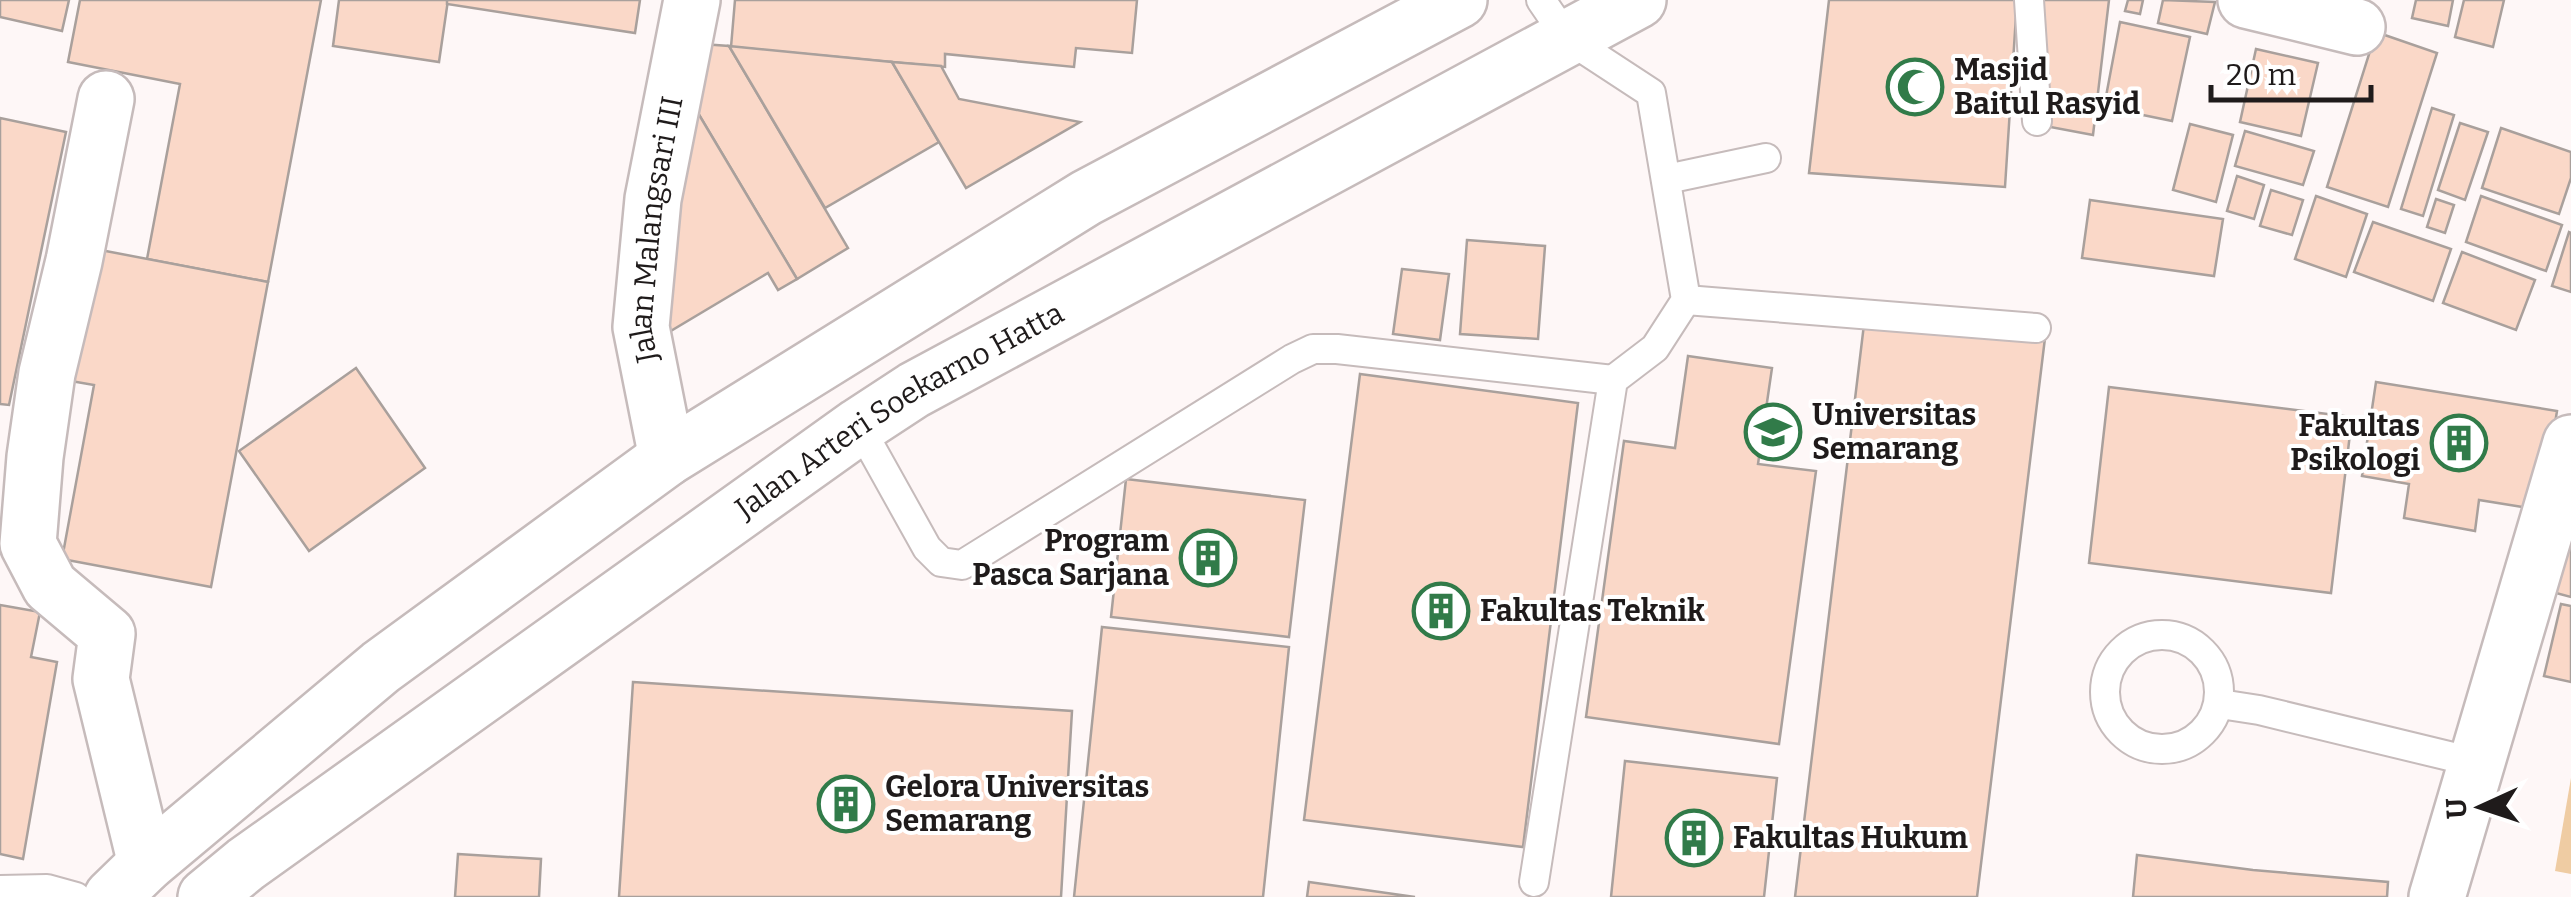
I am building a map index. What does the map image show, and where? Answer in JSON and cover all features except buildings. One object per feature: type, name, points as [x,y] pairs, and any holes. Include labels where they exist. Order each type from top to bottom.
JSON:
[{"type":"main road","name":"Jalan Malangsari III","points":[[667,458],[642,327],[653,199],[692,0]]},
{"type":"main road","points":[[129,881],[381,667],[667,458],[1086,198],[1459,0]]},
{"type":"main road","name":"Jalan Arteri Soekarno Hatta","points":[[206,897],[246,864],[914,390],[1554,19],[1638,0]]},
{"type":"main road","points":[[2246,0],[2358,27]]},
{"type":"main road","points":[[106,100],[48,374],[35,457],[28,544],[50,586],[107,634],[102,679],[129,881]]},
{"type":"main road","points":[[2437,897],[2571,443]]},
{"type":"lane","points":[[2029,0],[2037,121]]},
{"type":"lane","points":[[1534,882],[1614,380],[1655,348],[1686,300],[1652,92],[1554,19]]},
{"type":"lane","points":[[1666,179],[1766,158]]},
{"type":"lane","points":[[1686,300],[2036,328]]},
{"type":"lane","points":[[859,426],[927,548],[941,562],[962,565],[1276,369],[1313,350],[1337,349],[1614,380]]},
{"type":"lane","points":[[2156,633],[2192,641],[2204,654],[2216,668],[2220,704],[2202,736],[2169,750],[2134,744],[2109,716],[2104,680],[2123,648],[2156,633]]},
{"type":"lane","points":[[2220,704],[2478,764]]},
{"type":"lane","points":[[0,890],[47,889],[76,897]]},
{"type":"shaded area","points":[[2571,778],[2571,874],[2555,871]]},
{"type":"place","name":"Masjid Baitul Rasyid","points":[[1915,87]]},
{"type":"place","name":"Universitas Semarang","points":[[1773,432]]},
{"type":"place","name":"Fakultas Psikologi","points":[[2459,443]]},
{"type":"place","name":"Program Pasca Sarjana","points":[[1208,558]]},
{"type":"place","name":"Fakultas Teknik","points":[[1441,611]]},
{"type":"place","name":"Gelora Universitas Semarang","points":[[846,804]]},
{"type":"place","name":"Fakultas Hukum","points":[[1694,838]]}]
